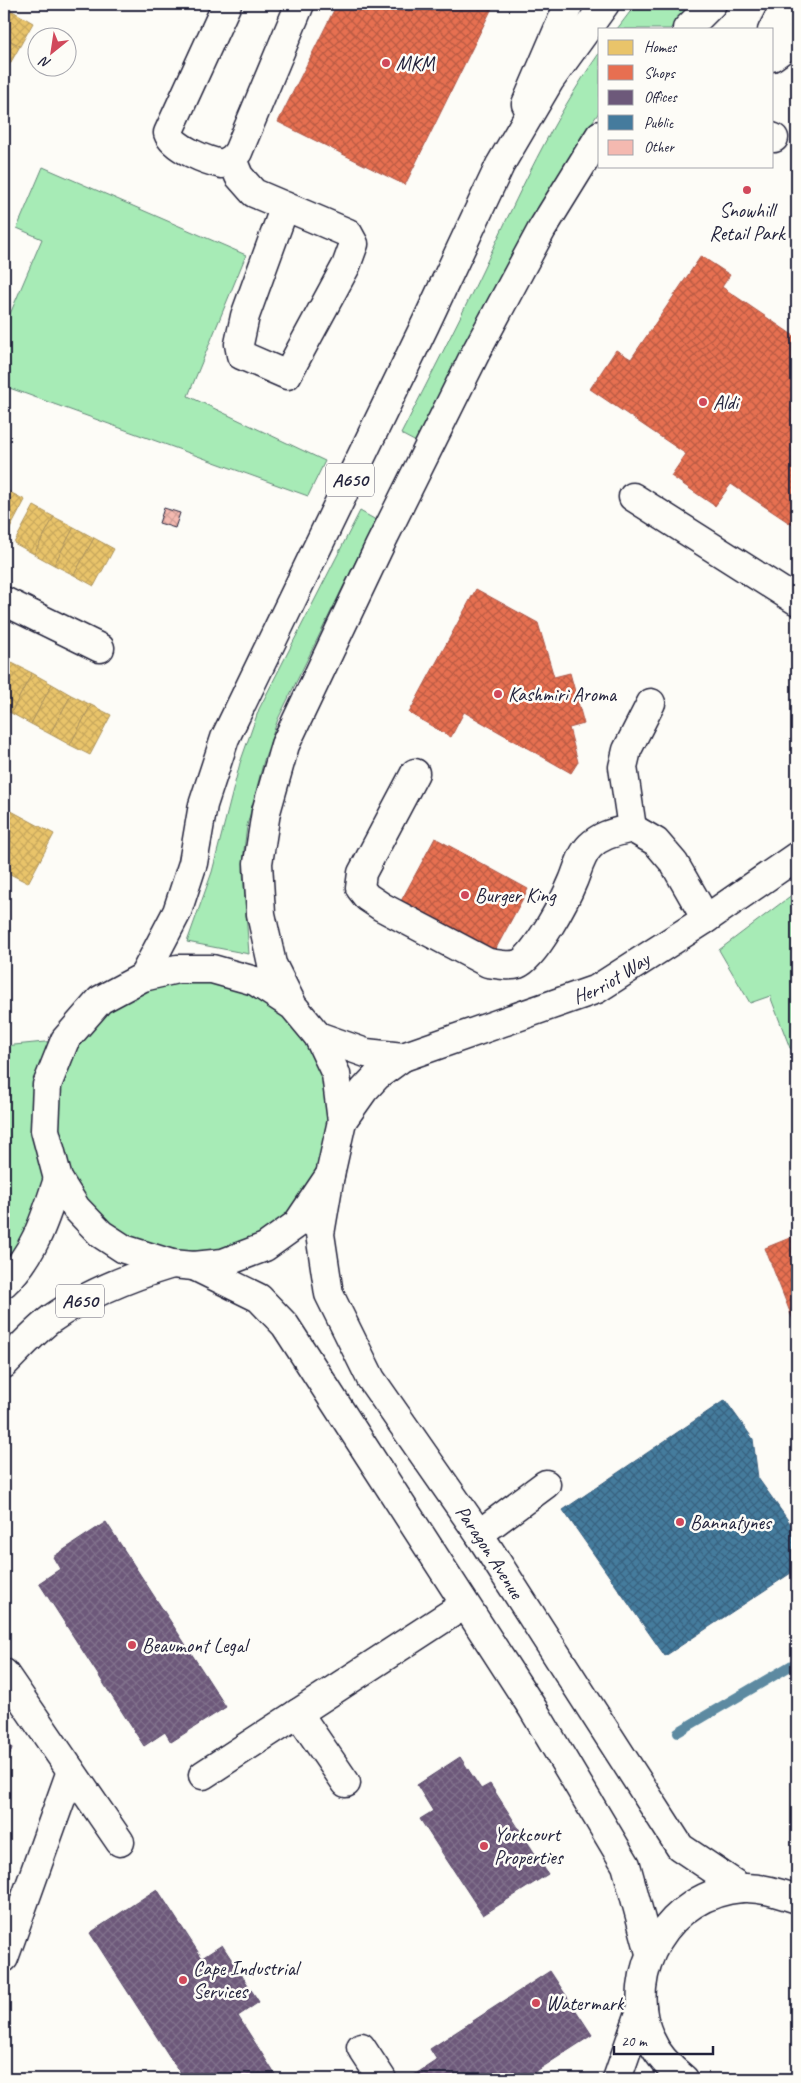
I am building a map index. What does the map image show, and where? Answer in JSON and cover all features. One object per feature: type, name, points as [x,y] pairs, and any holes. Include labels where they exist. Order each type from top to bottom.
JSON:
[{"type":"main road","points":[[226,4],[168,133],[170,139],[177,146],[222,164],[232,159],[243,141],[300,4]]},
{"type":"main road","points":[[500,165],[568,4]]},
{"type":"main road","name":"A650","points":[[143,977],[177,912],[193,863],[203,804],[225,738],[425,326],[500,165],[550,80],[605,4]]},
{"type":"main road","points":[[688,28],[712,4]]},
{"type":"main road","points":[[774,28],[786,4]]},
{"type":"main road","points":[[774,56],[797,39]]},
{"type":"main road","name":"A650","points":[[293,1006],[272,964],[261,914],[258,863],[266,812],[285,745],[379,547],[476,352],[542,229],[598,138]]},
{"type":"main road","points":[[232,159],[239,176],[254,193],[285,206],[348,233],[354,244],[346,266],[287,375],[241,355],[239,344],[245,316],[285,206]]},
{"type":"main road","points":[[633,497],[797,601]]},
{"type":"main road","points":[[4,600],[100,648]]},
{"type":"main road","points":[[632,828],[623,767],[627,750],[651,703]]},
{"type":"main road","points":[[415,774],[362,873],[360,888],[367,897],[382,907],[488,963],[519,964],[531,954],[542,940],[572,883],[580,862],[590,846],[608,834],[632,828],[656,842],[674,863],[706,920]]},
{"type":"main road","name":"Herriot Way","points":[[342,1121],[364,1090],[377,1076],[403,1057],[597,988],[706,920],[797,856]]},
{"type":"main road","points":[[342,1121],[336,1074],[318,1036],[293,1006],[255,981],[212,969],[177,969],[143,977],[100,1000],[65,1040],[47,1085],[45,1130],[58,1178],[76,1208],[101,1234],[124,1249],[183,1265],[259,1298],[285,1325],[464,1605],[533,1709],[626,1865],[650,1953]]},
{"type":"main road","name":"Herriot Way","points":[[318,1036],[366,1053],[403,1057]]},
{"type":"main road","name":"Paragon Avenue","points":[[342,1121],[320,1234],[330,1294],[371,1379],[479,1534],[680,1847],[742,1888]]},
{"type":"main road","points":[[183,1265],[223,1263],[266,1247],[297,1224],[330,1175]]},
{"type":"main road","points":[[4,1283],[13,1275],[34,1243],[58,1178]]},
{"type":"main road","name":"A650","points":[[4,1364],[50,1320],[93,1293],[136,1275],[183,1265]]},
{"type":"main road","points":[[479,1534],[546,1484]]},
{"type":"main road","points":[[203,1775],[464,1605]]},
{"type":"main road","points":[[4,1673],[120,1842]]},
{"type":"main road","points":[[298,1713],[346,1783]]},
{"type":"main road","points":[[4,1958],[71,1771]]},
{"type":"main road","points":[[684,2079],[668,2066],[650,2038],[642,2007],[642,1980],[650,1953],[665,1928],[686,1908],[712,1894],[742,1888],[771,1890],[797,1899]]},
{"type":"main road","points":[[617,2079],[642,2007]]},
{"type":"main road","points":[[361,2047],[382,2079]]},
{"type":"green space","points":[[636,4],[693,4],[671,28],[618,28]]},
{"type":"green space","points":[[598,55],[598,114],[583,135],[462,353],[418,443],[401,434],[537,158],[566,104]]},
{"type":"green space","points":[[43,167],[246,255],[188,396],[325,461],[308,496],[4,386],[4,328],[42,239],[17,228]]},
{"type":"green space","points":[[360,511],[376,520],[278,719],[264,760],[247,826],[243,872],[249,954],[187,942],[212,872],[240,763],[259,709]]},
{"type":"green space","points":[[797,891],[797,1054],[790,1048],[770,996],[750,1003],[719,950]]},
{"type":"green space","points":[[177,969],[293,1006],[342,1121],[297,1224],[223,1263],[124,1249],[58,1179],[4,1283],[4,1046],[65,1040],[100,1000]]},
{"type":"building: Homes","points":[[4,6],[33,23],[30,28],[28,28],[28,32],[20,46],[4,37]]},
{"type":"building: Homes","points":[[4,37],[20,46],[7,69],[4,67]]},
{"type":"building: Homes","points":[[4,489],[25,500],[4,540]]},
{"type":"building: Homes","points":[[34,506],[54,517],[34,554],[14,543]]},
{"type":"building: Homes","points":[[54,517],[74,527],[54,565],[34,554]]},
{"type":"building: Homes","points":[[74,527],[94,538],[74,575],[54,565]]},
{"type":"building: Homes","points":[[94,538],[114,549],[94,586],[74,575]]},
{"type":"building: Homes","points":[[12,663],[32,673],[11,713],[4,710],[4,679]]},
{"type":"building: Homes","points":[[32,673],[52,684],[31,724],[11,713]]},
{"type":"building: Homes","points":[[52,684],[71,695],[50,734],[31,724]]},
{"type":"building: Homes","points":[[71,695],[91,705],[70,745],[50,734]]},
{"type":"building: Homes","points":[[91,705],[111,715],[90,755],[70,745]]},
{"type":"building: Homes","points":[[4,807],[54,834],[28,883],[4,871]]},
{"type":"building: Shops","name":"MKM","points":[[337,4],[494,4],[405,185],[278,122]]},
{"type":"building: Shops","name":"Aldi","points":[[701,256],[730,275],[722,287],[797,338],[797,528],[731,484],[715,506],[671,476],[686,454],[590,389],[616,350],[631,359]]},
{"type":"building: Shops","name":"Kashmiri Aroma","points":[[476,589],[538,623],[554,677],[570,673],[584,724],[569,728],[578,762],[571,773],[464,712],[451,737],[409,713]]},
{"type":"building: Shops","name":"Burger King","points":[[435,838],[528,889],[494,952],[401,901]]},
{"type":"building: Shops","points":[[797,1235],[797,1330],[765,1248]]},
{"type":"building: Offices","name":"Beaumont Legal","points":[[106,1522],[226,1707],[171,1742],[165,1732],[144,1746],[39,1583],[60,1569],[53,1557]]},
{"type":"building: Offices","points":[[4,1734],[12,1748],[4,1772]]},
{"type":"building: Offices","name":"Yorkcourt Properties","points":[[460,1757],[481,1789],[490,1784],[548,1874],[483,1915],[420,1819],[433,1811],[417,1785]]},
{"type":"building: Offices","name":"Cape Industrial Services","points":[[157,1889],[202,1958],[222,1945],[259,2002],[238,2016],[278,2079],[184,2079],[90,1933]]},
{"type":"building: Offices","name":"Watermark","points":[[550,1971],[592,2035],[524,2079],[412,2079],[411,2077],[437,2060],[430,2049]]},
{"type":"building: Public","name":"Bannatynes","points":[[725,1400],[753,1439],[758,1478],[797,1533],[797,1569],[665,1656],[563,1510]]},
{"type":"building: Other","points":[[164,508],[180,513],[175,528],[159,523]]},
{"type":"waterway","points":[[678,1732],[797,1662]]},
{"type":"place","name":"MKM","points":[[386,63]]},
{"type":"place","name":"Snowhill Retail Park","points":[[747,190]]},
{"type":"place","name":"Aldi","points":[[703,402]]},
{"type":"place","name":"Kashmiri Aroma","points":[[498,694]]},
{"type":"place","name":"Burger King","points":[[465,895]]},
{"type":"place","name":"Bannatynes","points":[[680,1522]]},
{"type":"place","name":"Beaumont Legal","points":[[132,1645]]},
{"type":"place","name":"Yorkcourt Properties","points":[[484,1846]]},
{"type":"place","name":"Cape Industrial Services","points":[[183,1980]]},
{"type":"place","name":"Watermark","points":[[536,2003]]}]
